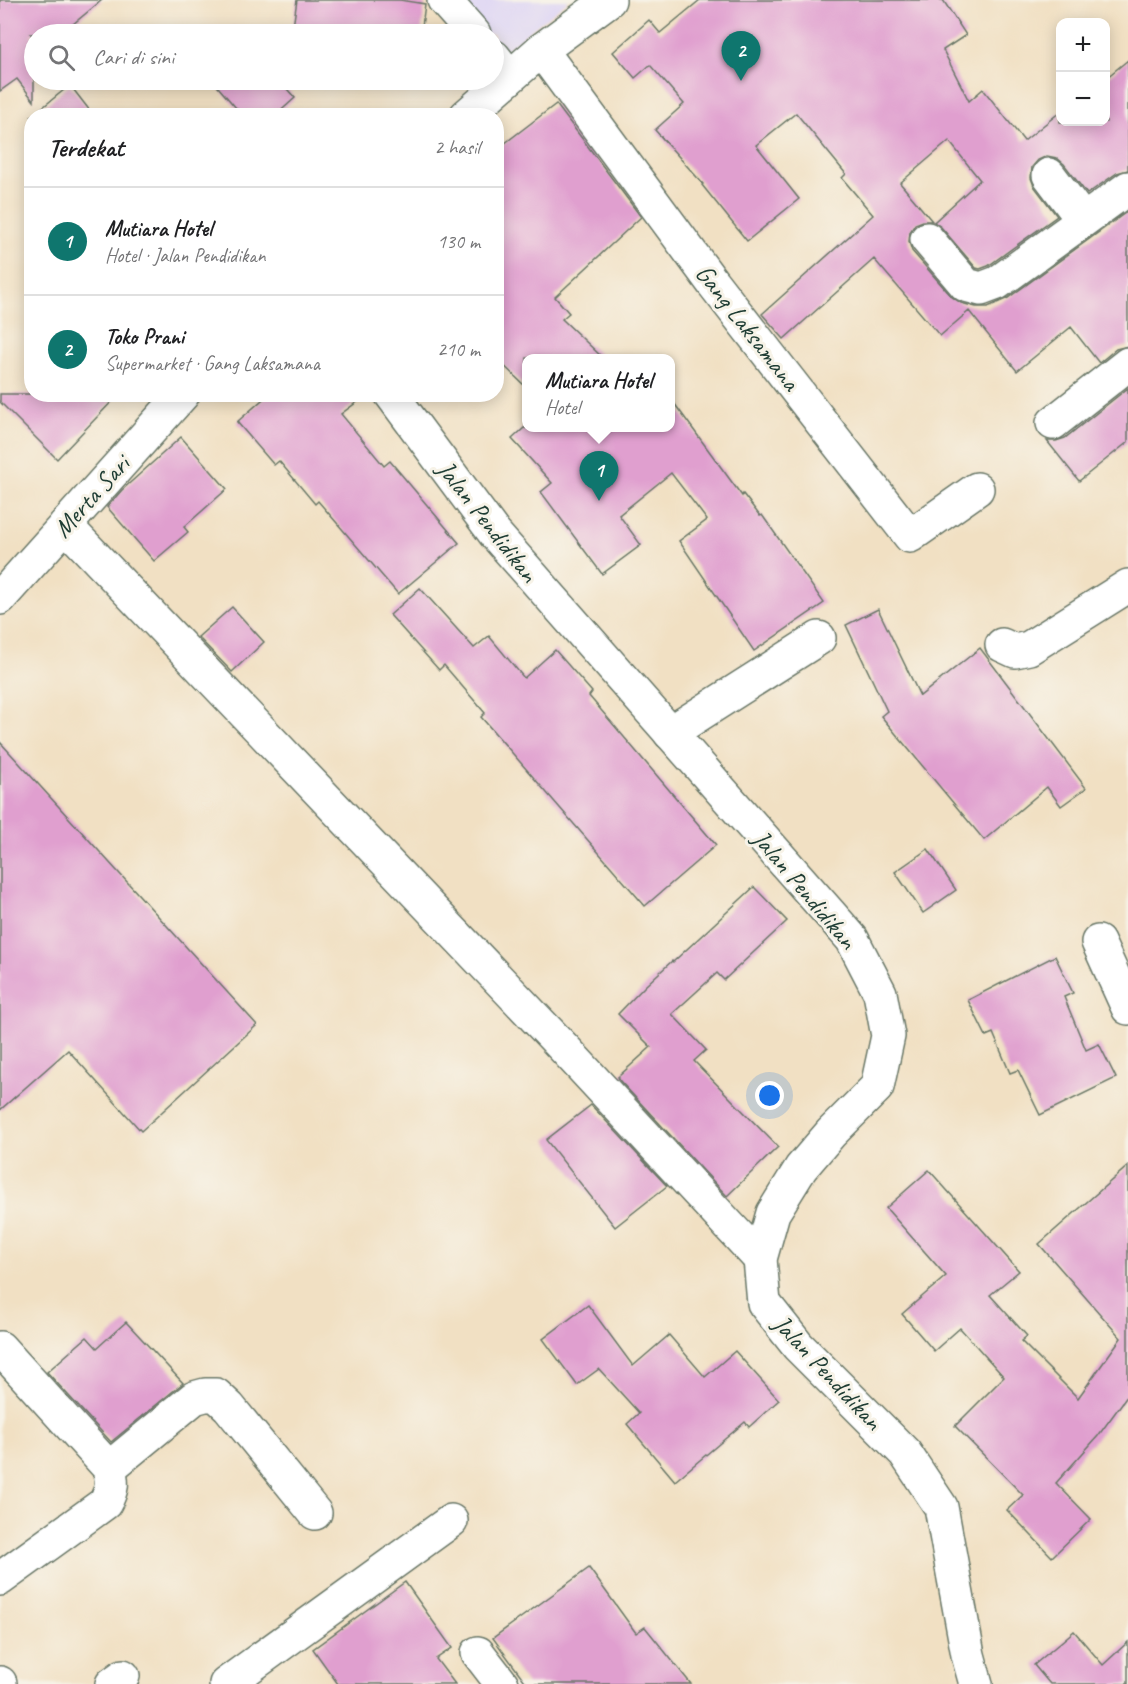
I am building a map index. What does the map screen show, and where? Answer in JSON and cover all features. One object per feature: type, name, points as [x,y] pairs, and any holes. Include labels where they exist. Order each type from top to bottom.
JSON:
[{"type":"street","points":[[444,0],[465,24]]},
{"type":"street","points":[[504,65],[541,50],[609,0]]},
{"type":"street","name":"Gang Laksamana","points":[[541,50],[713,283],[910,536],[977,489]]},
{"type":"street","points":[[472,108],[484,90]]},
{"type":"street","points":[[1049,175],[1083,220]]},
{"type":"street","points":[[927,239],[966,285],[981,290],[997,283],[1128,188]]},
{"type":"street","points":[[1053,423],[1128,364]]},
{"type":"street","name":"Merta Sari","points":[[0,597],[176,402]]},
{"type":"street","name":"Jalan Pendidikan","points":[[398,402],[495,534],[852,939],[880,993],[888,1036],[877,1087],[831,1133],[801,1168],[773,1213],[760,1259],[764,1303],[798,1346],[905,1453],[941,1507],[968,1655],[976,1684]]},
{"type":"street","points":[[65,525],[563,1047],[760,1259]]},
{"type":"street","points":[[1002,645],[1015,651],[1029,648],[1128,586]]},
{"type":"street","points":[[670,733],[819,638]]},
{"type":"street","points":[[1098,942],[1128,1008]]},
{"type":"street","points":[[0,1348],[109,1468],[112,1479],[112,1491],[105,1503],[0,1579]]},
{"type":"street","points":[[109,1468],[194,1398],[216,1395],[229,1407],[315,1513]]},
{"type":"street","points":[[226,1684],[451,1521]]},
{"type":"street","points":[[478,1653],[502,1684]]},
{"type":"shaded area","points":[[452,0],[569,0],[504,52],[504,24],[475,24]]},
{"type":"building","points":[[0,0],[102,0],[73,24],[24,24],[24,88],[17,79],[0,91]]},
{"type":"building","points":[[297,0],[400,0],[425,4],[422,24],[293,24]]},
{"type":"building","points":[[700,0],[943,0],[966,35],[943,50],[969,101],[983,89],[1024,141],[1056,115],[1056,126],[1110,126],[1110,75],[1128,60],[1128,170],[1117,173],[1087,194],[1057,158],[1047,156],[1038,160],[1032,167],[1031,178],[1034,186],[1057,216],[988,266],[976,268],[934,222],[980,180],[949,141],[900,183],[932,221],[915,224],[910,232],[909,242],[912,251],[952,297],[961,303],[976,307],[988,307],[1008,298],[1128,211],[1128,346],[1116,349],[1099,363],[1071,327],[1017,371],[969,311],[940,336],[874,259],[784,339],[762,314],[873,215],[842,178],[846,174],[796,113],[756,145],[799,199],[747,241],[703,184],[655,130],[684,104],[650,65],[635,78],[613,52],[649,20],[660,33]]},
{"type":"building","points":[[26,90],[34,90],[34,101]]},
{"type":"building","points":[[64,90],[74,90],[88,108],[42,108]]},
{"type":"building","points":[[221,90],[288,90],[295,98],[284,108],[236,108]]},
{"type":"building","points":[[556,104],[641,217],[555,297],[569,313],[562,319],[599,354],[522,354],[522,383],[504,366],[504,144]]},
{"type":"building","points":[[1128,388],[1128,442],[1079,481],[1047,441],[1065,438]]},
{"type":"building","points":[[0,394],[24,394],[24,402],[111,402],[57,459],[0,402]]},
{"type":"building","points":[[260,402],[357,402],[341,414],[384,466],[390,461],[459,543],[398,594],[318,501],[315,504],[279,461],[274,465],[237,422]]},
{"type":"building","points":[[675,404],[742,496],[743,494],[760,516],[762,515],[824,603],[754,651],[679,541],[707,520],[671,473],[619,515],[641,545],[602,574],[541,492],[552,483],[512,439],[522,430],[522,432],[675,432]]},
{"type":"building","points":[[181,437],[227,489],[184,527],[188,532],[154,561],[107,507],[122,490]]},
{"type":"building","points":[[420,588],[474,648],[489,636],[524,678],[555,650],[592,692],[589,696],[716,845],[645,906],[481,717],[485,713],[444,665],[439,670],[390,615]]},
{"type":"building","points":[[232,607],[264,642],[232,672],[198,637]]},
{"type":"building","points":[[878,609],[920,696],[980,648],[1086,788],[1061,806],[1047,787],[984,840],[881,716],[887,711],[846,625]]},
{"type":"building","points":[[0,742],[257,1025],[141,1131],[68,1050],[0,1110]]},
{"type":"building","points":[[928,849],[956,890],[923,913],[895,872]]},
{"type":"building","points":[[754,887],[787,921],[724,980],[717,973],[672,1014],[706,1050],[694,1061],[778,1147],[727,1196],[620,1081],[618,1077],[651,1047],[618,1014],[645,986]]},
{"type":"building","points":[[1055,956],[1073,993],[1064,997],[1086,1050],[1099,1044],[1116,1078],[1040,1115],[1018,1070],[1010,1073],[993,1033],[986,1036],[968,1000]]},
{"type":"building","points":[[591,1105],[667,1186],[615,1227],[546,1140]]},
{"type":"building","points":[[1128,1166],[1128,1395],[1098,1436],[1056,1483],[1091,1519],[1052,1557],[1007,1510],[1023,1495],[955,1426],[1004,1377],[960,1328],[934,1351],[902,1314],[946,1276],[886,1208],[929,1170],[1019,1271],[990,1295],[1027,1336],[1021,1341],[1078,1398],[1121,1338],[1039,1244]]},
{"type":"building","points":[[588,1305],[633,1366],[669,1335],[705,1377],[735,1351],[779,1400],[749,1427],[745,1422],[675,1481],[627,1424],[639,1413],[599,1369],[577,1385],[543,1339]]},
{"type":"building","points":[[126,1322],[183,1383],[111,1442],[47,1372],[87,1337],[97,1348]]},
{"type":"building","points":[[589,1568],[636,1633],[645,1627],[691,1684],[527,1684],[493,1638]]},
{"type":"building","points":[[405,1582],[452,1648],[436,1659],[455,1684],[338,1684],[313,1649]]},
{"type":"building","points":[[1074,1631],[1103,1665],[1128,1642],[1128,1684],[1050,1684],[1034,1665]]},
{"type":"place","name":"Toko Prani","points":[[741,81]]},
{"type":"place","name":"Mutiara Hotel","points":[[599,501]]}]
